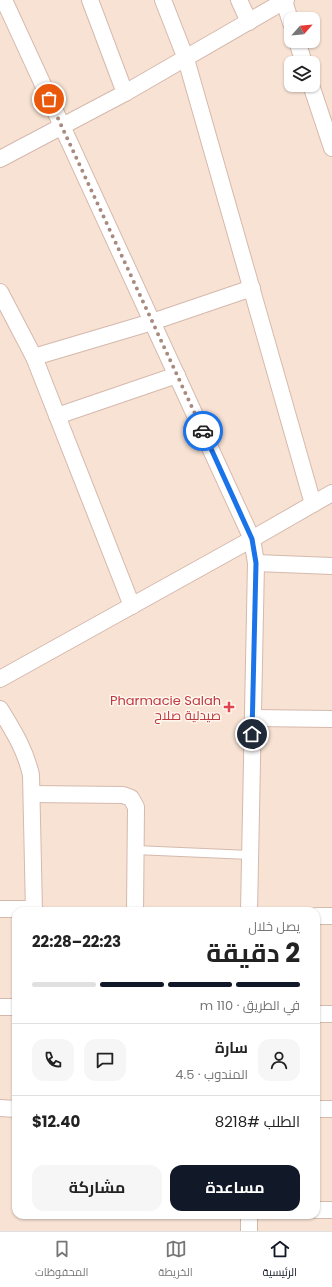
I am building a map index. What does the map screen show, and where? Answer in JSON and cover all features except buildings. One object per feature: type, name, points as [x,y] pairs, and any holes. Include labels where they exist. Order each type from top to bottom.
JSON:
[{"type":"street","points":[[4,0],[252,539],[256,563],[249,907]]},
{"type":"street","points":[[90,0],[125,93]]},
{"type":"street","points":[[163,0],[186,59],[313,504]]},
{"type":"street","points":[[239,0],[249,22]]},
{"type":"street","points":[[1,155],[62,127],[125,93],[285,1],[288,12]]},
{"type":"street","points":[[313,92],[332,148]]},
{"type":"street","points":[[34,356],[152,322],[252,288]]},
{"type":"street","points":[[0,292],[34,356],[132,606]]},
{"type":"street","points":[[57,416],[177,375]]},
{"type":"street","points":[[0,679],[332,493]]},
{"type":"street","points":[[256,563],[332,566]]},
{"type":"street","points":[[0,709],[19,740],[27,758],[31,775],[34,907]]},
{"type":"street","points":[[253,718],[332,719]]},
{"type":"street","points":[[32,794],[124,795],[131,798],[136,807],[135,907]]},
{"type":"street","points":[[0,909],[12,909]]},
{"type":"street","points":[[320,916],[332,916]]},
{"type":"street","points":[[0,1007],[12,1008]]},
{"type":"street","points":[[320,1014],[332,1014]]},
{"type":"street","points":[[0,1108],[12,1109]]},
{"type":"street","points":[[320,1109],[332,1109]]},
{"type":"street","points":[[320,1210],[332,1210]]},
{"type":"street","points":[[249,1219],[249,1231]]},
{"type":"lane","points":[[135,850],[250,855]]},
{"type":"shaded area","points":[[0,0],[332,0],[332,1231],[0,1231]]},
{"type":"way so far","points":[[49,99],[203,431]]},
{"type":"place","name":"Pharmacie Salah صيدلية صلاح","points":[[229,707]]},
{"type":"route","points":[[203,431],[252,539],[256,563],[252,734]]}]
